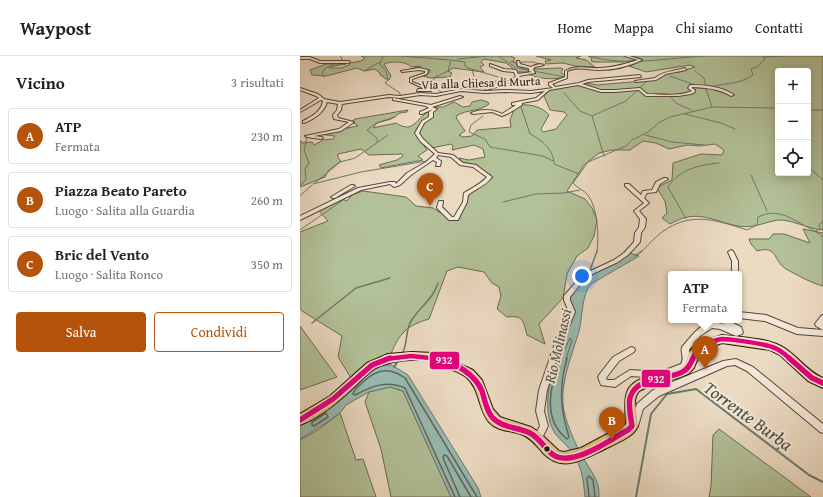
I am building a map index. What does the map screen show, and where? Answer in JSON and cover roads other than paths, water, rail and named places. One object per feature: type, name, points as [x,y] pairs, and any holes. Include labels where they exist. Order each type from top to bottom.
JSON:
[{"type":"main road","points":[[300,420],[334,399],[364,371],[379,361],[394,356],[435,357],[469,373],[474,376],[482,389],[494,419],[502,424],[525,430],[538,437],[556,456],[564,458],[584,452],[631,428],[630,399],[632,393],[643,384],[660,376],[686,370],[690,365],[695,352],[708,344],[722,339],[776,348],[795,360],[812,378],[823,383]]},
{"type":"street","points":[[554,87],[550,84],[566,78],[566,70],[572,68],[581,67],[600,69],[624,66],[641,60],[626,56]]},
{"type":"street","points":[[300,58],[310,58],[320,62],[349,62]]},
{"type":"street","points":[[517,75],[534,72],[530,70],[529,67],[519,65],[518,62]]},
{"type":"street","points":[[491,65],[504,70],[515,71],[517,75]]},
{"type":"street","points":[[530,70],[534,66],[543,65]]},
{"type":"street","points":[[402,71],[416,67],[412,68]]},
{"type":"street","points":[[604,79],[608,83],[655,79],[661,75],[678,72],[685,68]]},
{"type":"street","points":[[406,70],[421,69],[428,71],[426,74],[411,79],[414,85],[430,90],[419,90],[418,94]]},
{"type":"street","points":[[484,92],[473,88],[495,87],[512,81],[518,77],[517,75]]},
{"type":"street","name":"Via alla Chiesa di Murta","points":[[301,88],[320,96],[320,99],[325,101],[340,103],[418,94],[436,95],[463,90],[484,92],[527,92],[575,85],[587,81],[640,76]]},
{"type":"street","points":[[575,85],[586,85],[600,91],[618,92],[640,89],[646,95],[667,94],[684,96],[694,91],[690,88],[691,86],[704,85],[719,88],[723,92],[732,95]]},
{"type":"street","points":[[502,115],[511,112],[514,106],[522,104],[513,104],[536,99],[547,92],[548,89]]},
{"type":"street","points":[[428,106],[461,97]]},
{"type":"street","points":[[300,111],[320,99]]},
{"type":"street","points":[[372,99],[392,99],[428,106],[435,109],[431,112],[430,117],[423,122],[417,133],[439,161],[438,165]]},
{"type":"street","points":[[304,122],[316,116],[323,109],[325,101]]},
{"type":"street","points":[[321,138],[308,136],[340,130],[352,122],[336,119],[335,115],[339,110],[340,103]]},
{"type":"street","points":[[421,113],[432,108],[428,106]]},
{"type":"street","points":[[473,113],[490,111],[498,112],[502,115]]},
{"type":"street","points":[[501,119],[502,115]]},
{"type":"street","points":[[300,218],[357,190],[390,183],[396,186],[403,181],[408,174],[435,156],[452,156],[462,164],[476,167],[490,177],[485,183],[473,188],[466,194],[464,203],[459,209],[456,219],[451,219],[438,206],[442,202]]},
{"type":"street","points":[[641,198],[645,192],[654,191],[657,184],[666,179]]},
{"type":"street","points":[[333,197],[354,184],[357,190]]},
{"type":"street","points":[[538,437],[544,426],[540,411],[543,396],[555,355],[572,312],[567,296],[584,276],[600,269],[626,254],[637,242],[638,233],[642,227],[643,219],[636,210],[647,203],[627,185]]},
{"type":"street","points":[[731,252],[735,261],[735,271]]},
{"type":"street","points":[[742,316],[766,318],[792,330],[823,333]]},
{"type":"street","points":[[823,318],[818,324],[823,327]]},
{"type":"street","points":[[631,350],[616,359],[602,377],[604,383],[615,384],[630,373],[660,376],[686,364],[687,360],[685,349],[697,335],[711,325],[740,332],[739,329],[727,323]]},
{"type":"street","points":[[631,428],[635,425],[640,407],[656,393],[734,362],[750,369],[823,429]]},
{"type":"water","points":[[630,253],[639,256],[591,284],[585,294],[579,331],[563,390],[564,411],[568,424],[575,443],[595,478],[598,487],[599,497],[585,497],[582,476],[578,463],[572,452],[553,430],[549,417],[549,387],[557,355],[574,312],[569,300],[584,278],[620,261]]},
{"type":"water","points":[[380,365],[392,365],[408,375],[478,488],[481,497],[451,497],[403,391],[390,387],[369,392],[346,405],[340,413],[300,439],[300,424]]},
{"type":"waterway","points":[[324,77],[322,74],[324,69],[341,61],[342,58],[340,56]]},
{"type":"waterway","points":[[383,56],[380,64],[386,71],[388,80],[385,83],[400,93],[400,97]]},
{"type":"waterway","points":[[401,56],[450,60]]},
{"type":"waterway","points":[[458,59],[488,56]]},
{"type":"waterway","points":[[498,56],[517,68],[565,77]]},
{"type":"waterway","points":[[589,56],[617,61],[646,61],[704,56]]},
{"type":"waterway","points":[[712,107],[706,89],[718,85],[741,81],[753,75],[751,69],[757,67],[765,59],[762,56]]},
{"type":"waterway","points":[[764,57],[786,56]]},
{"type":"waterway","points":[[441,92],[431,84],[435,77],[448,71],[451,60],[465,62],[465,66],[468,68],[505,79]]},
{"type":"waterway","points":[[366,70],[380,62]]},
{"type":"waterway","points":[[511,62],[533,62],[540,64]]},
{"type":"waterway","points":[[472,70],[474,76]]},
{"type":"waterway","points":[[695,71],[704,78],[706,87]]},
{"type":"waterway","points":[[670,76],[695,85]]},
{"type":"waterway","points":[[592,116],[626,101],[646,82]]},
{"type":"waterway","points":[[564,93],[580,111],[592,116]]},
{"type":"waterway","points":[[669,95],[676,103],[691,110]]},
{"type":"waterway","points":[[521,107],[530,134],[539,139],[550,150],[554,164],[579,174]]},
{"type":"waterway","points":[[604,155],[626,146],[632,140],[648,132],[660,122],[670,117],[712,107]]},
{"type":"waterway","points":[[712,107],[775,108]]},
{"type":"waterway","points":[[811,110],[823,110]]},
{"type":"waterway","points":[[685,114],[721,123],[735,129]]},
{"type":"waterway","points":[[483,116],[471,125],[469,132],[485,139],[490,147],[543,156],[553,161]]},
{"type":"waterway","points":[[592,116],[604,155]]},
{"type":"waterway","points":[[377,142],[377,138],[367,130],[376,123],[395,117]]},
{"type":"waterway","points":[[315,183],[340,162],[355,158],[388,135]]},
{"type":"waterway","points":[[645,135],[672,142],[704,145]]},
{"type":"waterway","points":[[300,186],[306,179],[305,169],[309,163],[304,150],[307,137]]},
{"type":"waterway","points":[[597,252],[598,230],[594,207],[588,195],[573,183],[588,162],[604,155]]},
{"type":"waterway","points":[[313,184],[361,172],[427,161]]},
{"type":"waterway","points":[[686,219],[668,187],[678,176],[690,169],[719,163]]},
{"type":"waterway","points":[[811,170],[823,180]]},
{"type":"waterway","points":[[751,175],[767,211]]},
{"type":"waterway","points":[[300,196],[312,185]]},
{"type":"waterway","points":[[503,202],[536,194],[564,193],[580,190]]},
{"type":"waterway","points":[[300,230],[343,200]]},
{"type":"waterway","name":"Rio Molinassi","points":[[642,251],[662,232],[683,221],[704,219],[725,223],[747,230],[757,225],[758,217],[773,213],[787,216],[815,231]]},
{"type":"waterway","name":"Rio Molinassi","points":[[815,231],[820,229],[819,225],[823,221]]},
{"type":"waterway","points":[[815,231],[823,237]]},
{"type":"waterway","points":[[589,273],[597,251]]},
{"type":"waterway","name":"Rio Molinassi","points":[[635,256],[642,251]]},
{"type":"waterway","points":[[312,323],[356,288],[390,278]]},
{"type":"waterway","points":[[402,354],[411,321],[433,294],[438,283]]},
{"type":"waterway","points":[[394,367],[398,361]]},
{"type":"waterway","name":"Torrente Burba","points":[[636,497],[651,414],[667,394],[696,389],[776,450]]},
{"type":"waterway","points":[[776,450],[783,445]]},
{"type":"waterway","name":"Torrente Burba","points":[[776,450],[809,475],[823,482]]},
{"type":"place","name":"Bric del Vento","points":[[430,206]]},
{"type":"place","name":"ATP","points":[[705,369]]},
{"type":"place","name":"Piazza Beato Pareto","points":[[612,440]]}]
